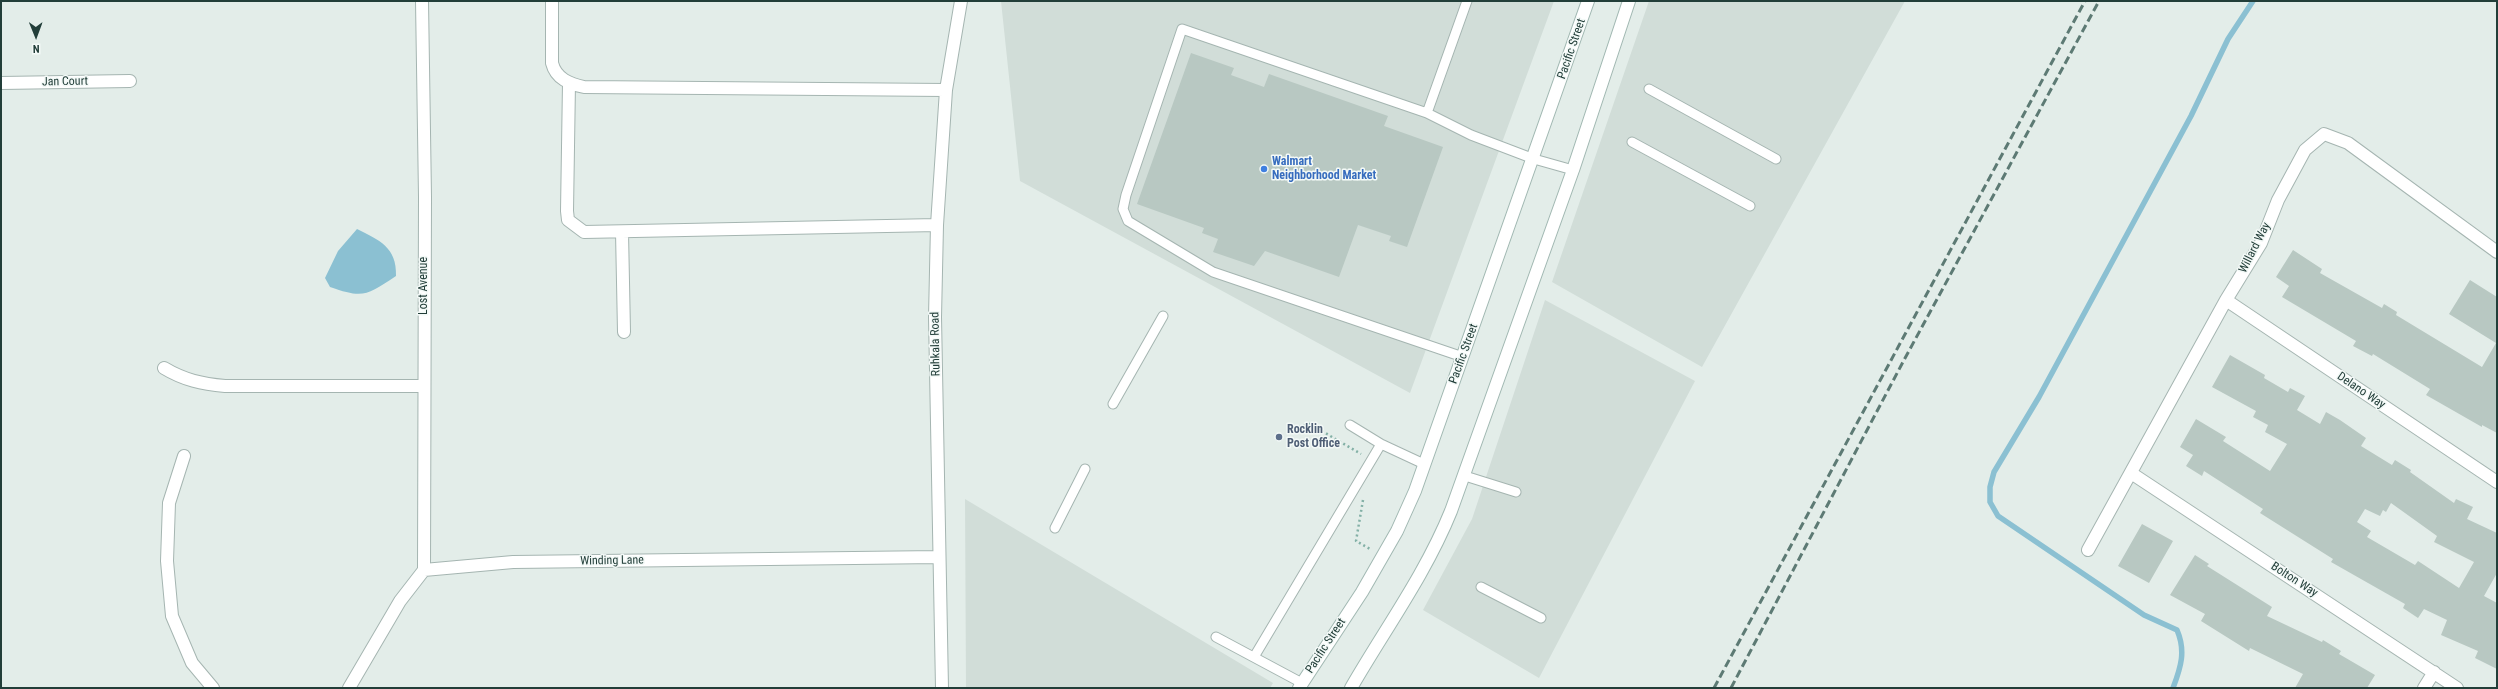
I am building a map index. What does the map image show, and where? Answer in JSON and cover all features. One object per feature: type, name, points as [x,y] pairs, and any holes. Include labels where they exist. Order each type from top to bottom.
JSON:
[{"type":"street","name":"Lost Avenue","points":[[422,1],[424,570]]},
{"type":"street","points":[[552,1],[552,63],[554,71],[569,84],[584,87],[946,90]]},
{"type":"street","name":"Ruhkala Road","points":[[942,688],[935,317],[937,226],[946,90],[961,1]]},
{"type":"street","name":"Pacific Street","points":[[1304,686],[1362,592],[1409,504],[1534,159],[1588,1]]},
{"type":"street","points":[[1351,688],[1429,560],[1465,476],[1574,170],[1630,1]]},
{"type":"street","name":"Jan Court","points":[[1,83],[130,81]]},
{"type":"street","points":[[569,84],[568,220],[584,232],[937,226]]},
{"type":"street","name":"Willard Way","points":[[2088,550],[2226,300],[2261,243],[2278,200],[2305,150],[2324,134],[2348,143],[2497,252]]},
{"type":"street","points":[[622,232],[624,332]]},
{"type":"street","name":"Delano Way","points":[[2226,300],[2497,482]]},
{"type":"street","points":[[164,368],[179,376],[201,384],[225,386],[424,386]]},
{"type":"street","points":[[184,456],[169,503],[167,561],[172,616],[192,663],[212,688]]},
{"type":"street","name":"Bolton Way","points":[[2131,473],[2457,688]]},
{"type":"street","name":"Winding Lane","points":[[424,570],[513,562],[939,557]]},
{"type":"street","points":[[350,688],[400,601],[424,570]]},
{"type":"street","points":[[2424,688],[2434,672]]},
{"type":"lane","points":[[1427,113],[1466,1]]},
{"type":"lane","points":[[1463,357],[1213,272],[1128,221],[1123,209],[1182,28],[1427,113],[1471,135],[1534,159],[1574,170]]},
{"type":"lane","points":[[1649,89],[1776,159]]},
{"type":"lane","points":[[1632,142],[1750,206]]},
{"type":"lane","points":[[1113,404],[1163,316]]},
{"type":"lane","points":[[1350,425],[1381,444],[1424,464]]},
{"type":"lane","points":[[1254,657],[1381,444]]},
{"type":"lane","points":[[1056,528],[1085,469]]},
{"type":"lane","points":[[1465,476],[1516,492]]},
{"type":"lane","points":[[1481,587],[1541,618]]},
{"type":"lane","points":[[1216,637],[1304,686]]},
{"type":"shaded area","points":[[1001,1],[1554,1],[1410,393],[1020,181]]},
{"type":"shaded area","points":[[1649,1],[1905,1],[1702,367],[1552,282]]},
{"type":"shaded area","points":[[1545,300],[1695,381],[1539,678],[1423,610],[1472,519]]},
{"type":"shaded area","points":[[965,499],[1273,683],[1270,688],[966,688]]},
{"type":"water","points":[[357,229],[373,237],[385,246],[390,251],[396,266],[396,276],[371,291],[358,294],[341,291],[330,287],[325,278],[338,251]]},
{"type":"building","name":"Walmart Neighborhood Market","points":[[1191,53],[1234,68],[1231,75],[1264,87],[1269,74],[1388,116],[1384,126],[1443,147],[1407,247],[1389,241],[1391,236],[1358,225],[1339,277],[1265,251],[1254,266],[1213,252],[1218,239],[1202,233],[1204,228],[1137,204]]},
{"type":"building","points":[[2293,250],[2322,269],[2320,273],[2382,308],[2384,304],[2397,312],[2396,315],[2482,367],[2496,343],[2449,314],[2470,280],[2497,297],[2497,433],[2482,425],[2482,427],[2426,395],[2430,389],[2373,354],[2372,356],[2353,346],[2356,341],[2282,297],[2289,286],[2276,277]]},
{"type":"building","points":[[2230,355],[2265,375],[2264,378],[2288,392],[2290,388],[2305,396],[2297,410],[2320,424],[2326,412],[2366,438],[2361,446],[2392,465],[2395,460],[2411,470],[2410,472],[2454,503],[2456,499],[2473,507],[2467,519],[2497,533],[2497,573],[2484,596],[2497,603],[2497,669],[2475,658],[2478,651],[2441,635],[2447,620],[2424,609],[2418,618],[2403,608],[2405,604],[2331,562],[2333,559],[2260,513],[2263,509],[2204,471],[2202,476],[2186,466],[2193,455],[2180,447],[2196,419],[2226,437],[2223,441],[2270,471],[2287,444],[2265,432],[2268,425],[2253,417],[2256,411],[2212,387]],"holes":[[[2391,503],[2437,536],[2434,542],[2474,562],[2459,588],[2418,561],[2415,565],[2367,537],[2371,531],[2357,522],[2365,509],[2380,516],[2383,510],[2386,512]]]},
{"type":"building","points":[[2142,524],[2173,541],[2149,583],[2118,566]]},
{"type":"building","points":[[2195,555],[2209,564],[2207,566],[2272,607],[2267,616],[2322,642],[2323,640],[2341,651],[2339,654],[2375,675],[2367,688],[2295,688],[2303,674],[2250,648],[2249,651],[2201,621],[2205,614],[2170,595]]},
{"type":"waterway","points":[[2173,688],[2180,666],[2182,652],[2177,630],[2144,615],[1998,516],[1990,502],[1990,487],[1994,472],[2039,397],[2191,116],[2228,39],[2253,1]]},
{"type":"railway","points":[[1714,688],[2085,1]]},
{"type":"railway","points":[[1731,688],[1904,360],[2099,1]]},
{"type":"place","name":"Walmart Neighborhood Market","points":[[1264,169]]},
{"type":"place","name":"Rocklin Post Office","points":[[1279,437]]}]
